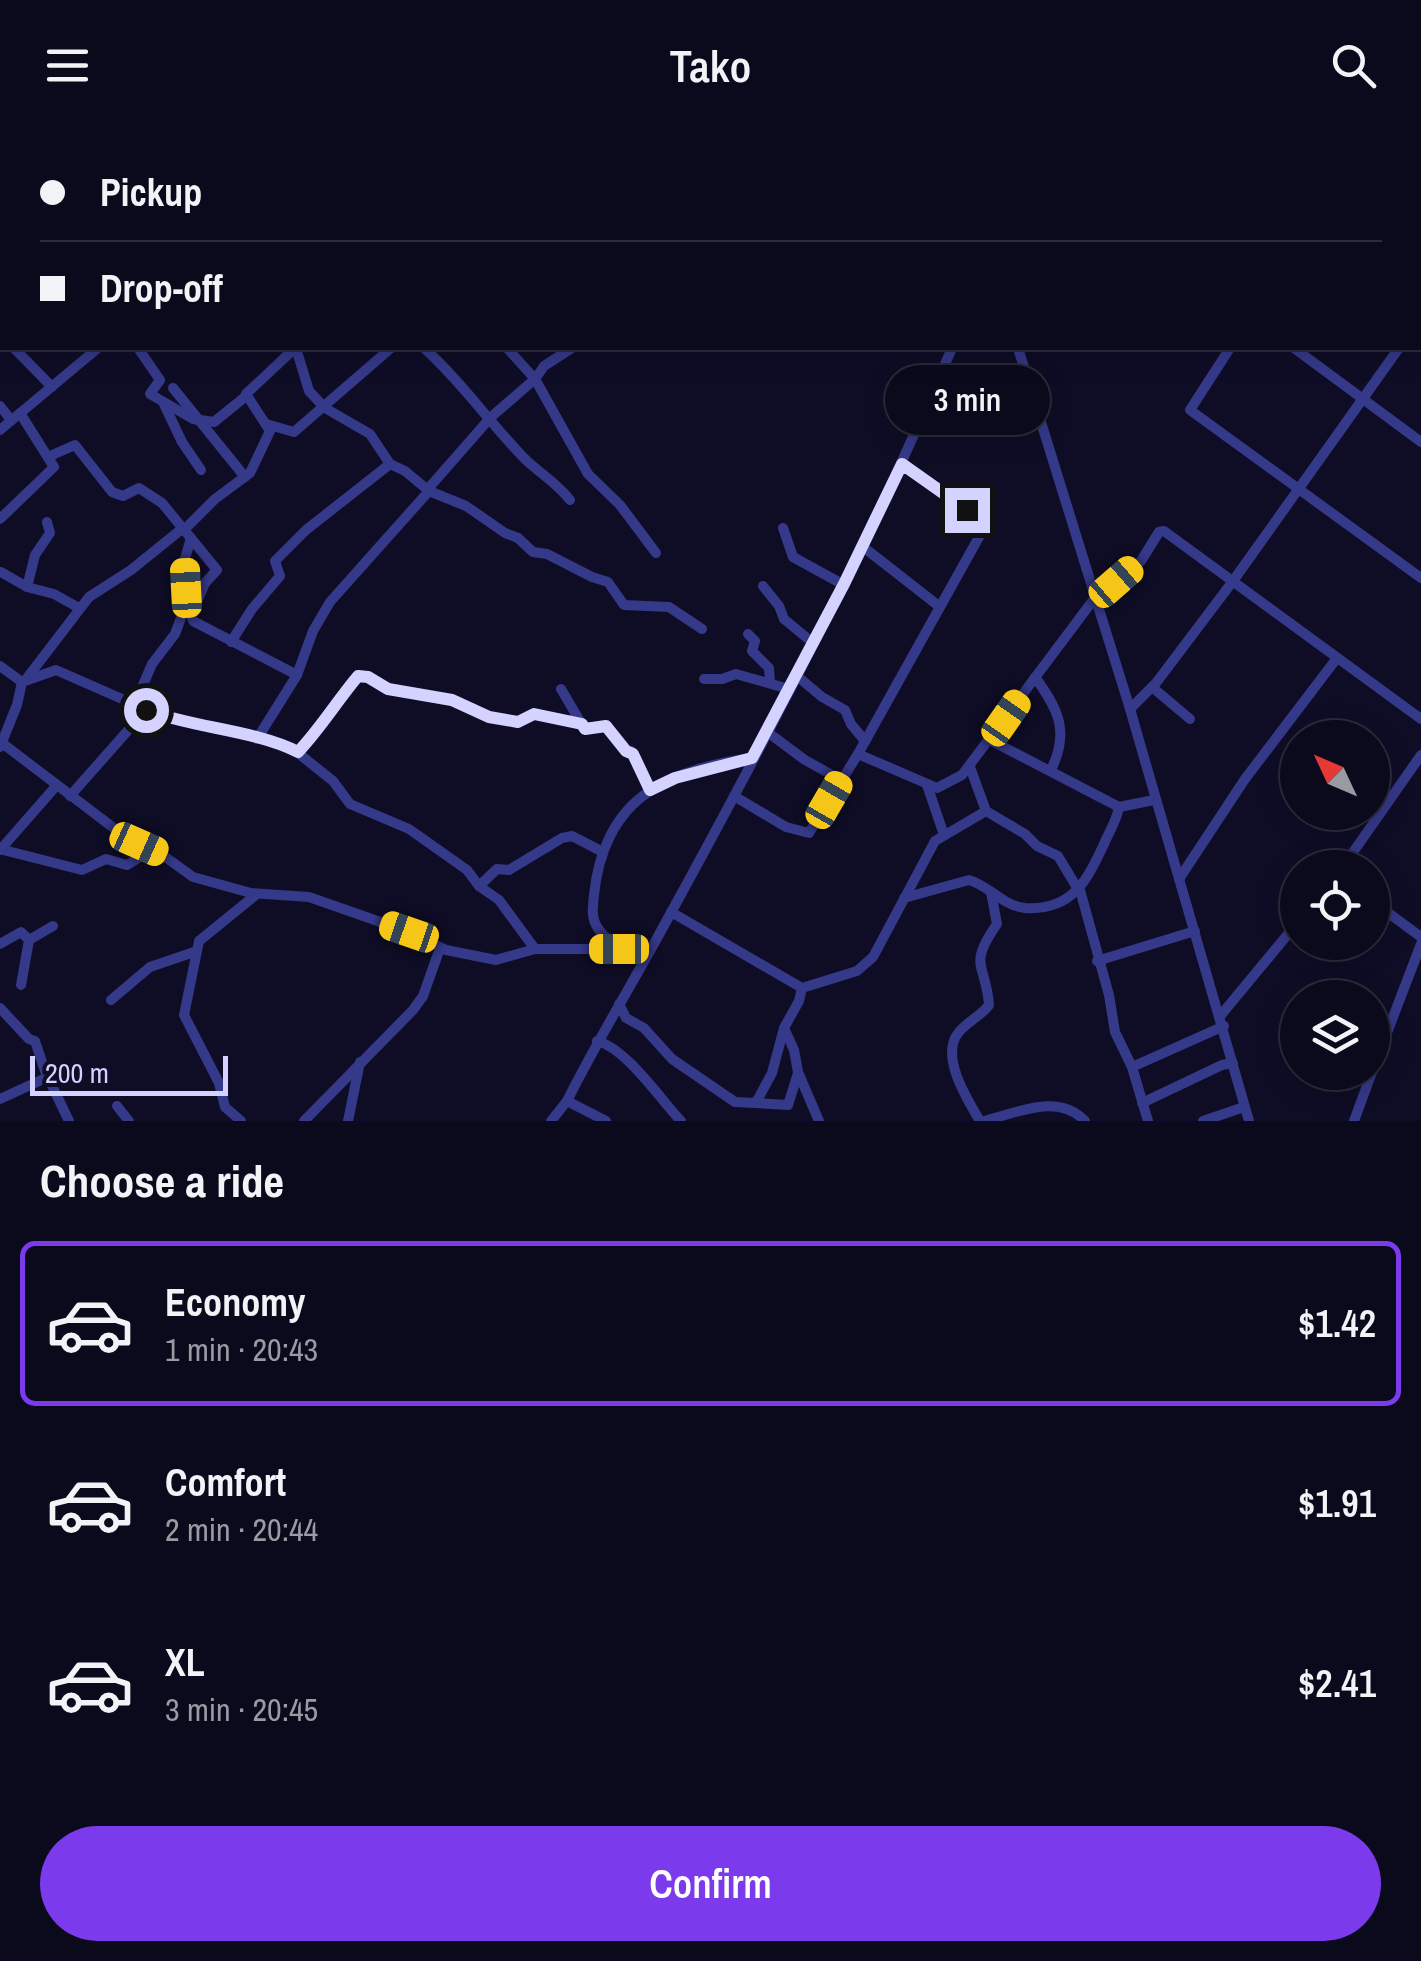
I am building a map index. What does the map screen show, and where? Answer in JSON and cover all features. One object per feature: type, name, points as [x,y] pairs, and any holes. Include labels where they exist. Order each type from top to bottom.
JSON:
[{"type":"street","points":[[16,350],[52,386]]},
{"type":"street","points":[[77,350],[84,359]]},
{"type":"street","points":[[0,430],[95,350]]},
{"type":"street","points":[[139,350],[160,380],[150,394],[198,420],[214,422],[246,397],[293,350]]},
{"type":"street","points":[[295,350],[304,385],[324,408],[370,434],[390,464],[428,491],[466,506],[518,538],[533,552],[548,554],[608,582],[627,606],[669,607],[702,630]]},
{"type":"street","points":[[266,424],[294,432],[389,350]]},
{"type":"street","points":[[426,350],[527,462],[570,500]]},
{"type":"street","points":[[509,350],[535,379],[588,474],[620,505],[656,553]]},
{"type":"street","points":[[257,738],[297,675],[313,631],[330,602],[490,417],[535,379],[544,366],[569,350]]},
{"type":"street","points":[[551,1121],[567,1100],[671,912],[814,642],[902,464],[951,350]]},
{"type":"street","points":[[1019,350],[1130,709],[1249,1121]]},
{"type":"street","points":[[1229,350],[1190,410],[1421,578]]},
{"type":"street","points":[[1297,350],[1421,442]]},
{"type":"street","points":[[1130,709],[1152,687],[1233,581],[1398,350]]},
{"type":"street","points":[[173,388],[245,477]]},
{"type":"street","points":[[246,397],[269,433],[255,464],[245,477],[215,498],[186,532],[79,608],[24,680],[1,745],[139,844],[193,876],[257,894],[308,897],[409,932],[440,948],[496,960],[535,949],[619,949],[647,954]]},
{"type":"street","points":[[162,401],[182,442],[202,470]]},
{"type":"street","points":[[0,406],[16,416],[54,462],[53,471],[0,519]]},
{"type":"street","points":[[50,456],[75,445],[112,492],[123,496],[139,488],[146,490],[217,570],[205,583],[191,618],[297,675]]},
{"type":"street","points":[[232,642],[252,609],[280,576],[276,561],[306,530],[390,464]]},
{"type":"street","points":[[734,796],[786,826],[809,833],[858,754],[985,525],[902,464]]},
{"type":"street","points":[[27,586],[34,556],[50,533],[47,522]]},
{"type":"street","points":[[783,528],[793,558],[844,584]]},
{"type":"street","points":[[858,754],[937,788],[946,785],[970,767],[1094,599],[1140,561],[1164,531],[1421,718]]},
{"type":"street","points":[[134,706],[152,664],[175,634],[185,607],[186,532]]},
{"type":"street","points":[[862,546],[940,607]]},
{"type":"street","points":[[1,572],[79,608]]},
{"type":"street","points":[[762,586],[779,606],[784,620],[814,642]]},
{"type":"street","points":[[748,634],[755,641],[752,650],[769,668],[770,682]]},
{"type":"street","points":[[1179,879],[1245,779],[1336,658]]},
{"type":"street","points":[[0,666],[24,680],[56,670],[134,706],[282,744],[298,752],[333,781],[350,804],[391,819],[467,870],[479,886],[499,900],[535,949]]},
{"type":"street","points":[[704,679],[736,674],[789,689]]},
{"type":"street","points":[[796,675],[845,710],[850,724],[865,741]]},
{"type":"street","points":[[298,752],[358,676],[368,677],[388,689],[452,700],[489,717],[518,722],[534,714],[582,724]]},
{"type":"street","points":[[1035,676],[1057,708],[1061,750],[1051,770]]},
{"type":"street","points":[[1152,687],[1190,720]]},
{"type":"street","points":[[561,688],[585,729],[609,728],[640,765],[650,790]]},
{"type":"street","points":[[70,796],[146,710]]},
{"type":"street","points":[[766,731],[841,780]]},
{"type":"street","points":[[990,740],[1119,807],[1154,800]]},
{"type":"street","points":[[1354,850],[1421,754]]},
{"type":"street","points":[[619,949],[596,926],[592,912],[601,852],[624,815],[650,790],[675,778],[752,758]]},
{"type":"street","points":[[970,767],[986,811],[1025,834],[1036,846],[1058,856],[1079,890],[1109,995],[1115,1032],[1132,1068],[1148,1121]]},
{"type":"street","points":[[927,784],[944,835]]},
{"type":"street","points":[[56,785],[0,850],[82,870],[106,859],[127,866],[140,858],[164,856]]},
{"type":"street","points":[[904,898],[960,881],[980,883],[1025,908],[1054,904],[1079,890],[1119,807]]},
{"type":"street","points":[[671,912],[802,988],[858,971],[873,957],[935,841],[986,811]]},
{"type":"street","points":[[479,886],[497,868],[509,870],[562,838],[572,836],[601,852]]},
{"type":"street","points":[[991,892],[997,924],[984,940],[980,959],[989,1005],[955,1035],[953,1062],[982,1121],[1058,1105],[1070,1108],[1085,1121]]},
{"type":"street","points":[[241,1121],[226,1106],[184,1015],[199,941],[257,894]]},
{"type":"street","points":[[1390,915],[1421,940],[1390,1024]]},
{"type":"street","points":[[21,985],[29,940],[53,926]]},
{"type":"street","points":[[1097,961],[1195,931]]},
{"type":"street","points":[[0,944],[22,932],[29,940]]},
{"type":"street","points":[[1132,1068],[1222,1021],[1280,945]]},
{"type":"street","points":[[304,1121],[413,1010],[423,996],[440,948]]},
{"type":"street","points":[[111,1000],[150,967],[197,952]]},
{"type":"street","points":[[755,1104],[772,1073],[784,1028],[802,988]]},
{"type":"street","points":[[619,1004],[626,1018],[644,1028],[672,1059],[735,1102],[788,1105],[798,1072]]},
{"type":"street","points":[[0,1008],[35,1041],[69,1121]]},
{"type":"street","points":[[784,1028],[819,1121]]},
{"type":"street","points":[[597,1042],[608,1044],[621,1054],[682,1121]]},
{"type":"street","points":[[348,1121],[360,1062]]},
{"type":"street","points":[[1142,1103],[1233,1063]]},
{"type":"street","points":[[0,1099],[48,1077]]},
{"type":"street","points":[[1354,1121],[1365,1090]]},
{"type":"street","points":[[567,1100],[606,1121]]},
{"type":"street","points":[[117,1106],[129,1121]]},
{"type":"street","points":[[1203,1121],[1244,1107]]},
{"type":"route","points":[[146,710],[282,744],[298,752],[358,676],[368,677],[388,689],[452,700],[489,717],[518,722],[534,714],[582,724],[585,729],[606,726],[626,751],[631,751],[650,790],[675,778],[752,758],[902,464],[967,510]]}]
